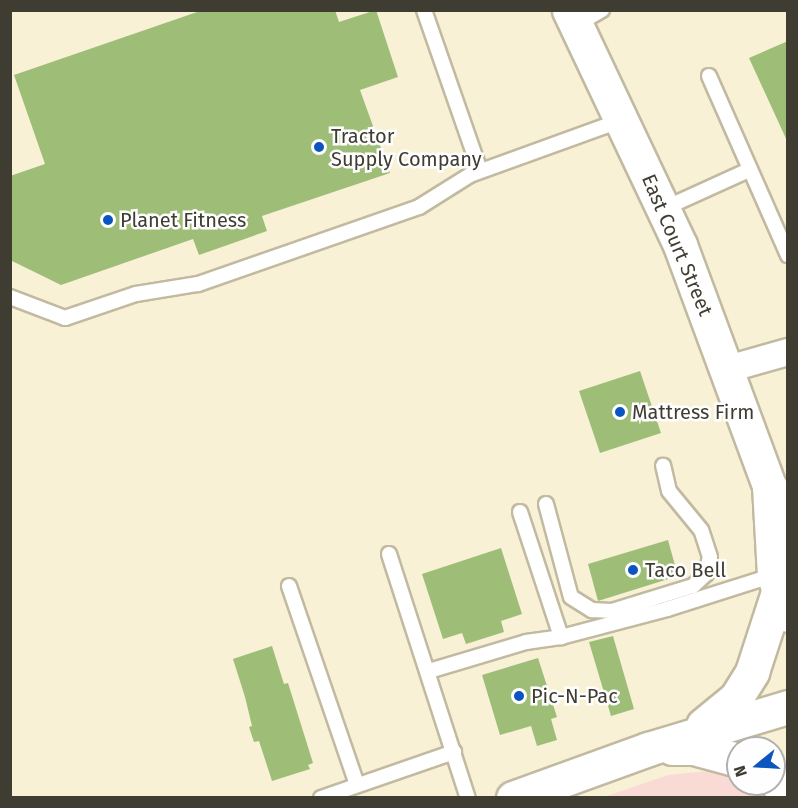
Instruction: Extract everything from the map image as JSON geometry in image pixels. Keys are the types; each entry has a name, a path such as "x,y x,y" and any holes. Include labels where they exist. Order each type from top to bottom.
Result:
{"main road":[{"name":"East Court Street","path":"582,15 622,120 663,209 778,498 780,596 766,636 736,698 714,719 662,744"},
{"path":"513,798 662,744 788,706"},
{"path":"662,744 694,748 726,757"}],"street":[{"path":"728,369 788,352"}],"lane":[{"path":"424,10 480,171"},
{"path":"709,76 788,255"},
{"path":"10,297 65,318 136,294 198,284 419,207 480,171 622,120"},
{"path":"663,209 749,170"},
{"path":"546,504 571,597 592,610 612,611 693,586 706,574 711,557 701,530 669,491 663,466"},
{"path":"520,512 561,637"},
{"path":"389,554 429,671 468,798"},
{"path":"289,586 357,785"},
{"path":"429,671 526,642 780,596"},
{"path":"321,798 454,752"}],"shaded area":[{"path":"719,770 726,773 726,796 768,797 601,798 668,775"}],"building":[{"path":"203,10 335,10 339,22 376,10 398,77 360,90 390,173 262,216 267,231 199,255 193,239 61,285 10,260 10,176 45,164 14,75"},
{"path":"788,41 788,143 749,58"},
{"name":"Mattress Firm","path":"640,371 661,433 600,453 579,391"},
{"name":"Taco Bell","path":"668,540 678,576 598,601 588,564"},
{"path":"501,548 522,614 501,621 504,632 466,644 462,633 443,639 422,574"},
{"name":"Pic-N-Pac","path":"613,636 634,709 611,716 589,642"},
{"path":"272,646 284,684 288,683 313,763 308,765 310,769 272,781 259,741 254,742 249,727 252,726 233,659"},
{"name":"Pic-N-Pac","path":"538,658 557,717 551,719 557,740 537,746 531,726 500,735 482,675"}],"place":[{"name":"Tractor Supply Company","path":"319,147"},
{"name":"Planet Fitness","path":"108,220"},
{"name":"Mattress Firm","path":"620,412"},
{"name":"Taco Bell","path":"633,570"},
{"name":"Pic-N-Pac","path":"519,696"}]}
